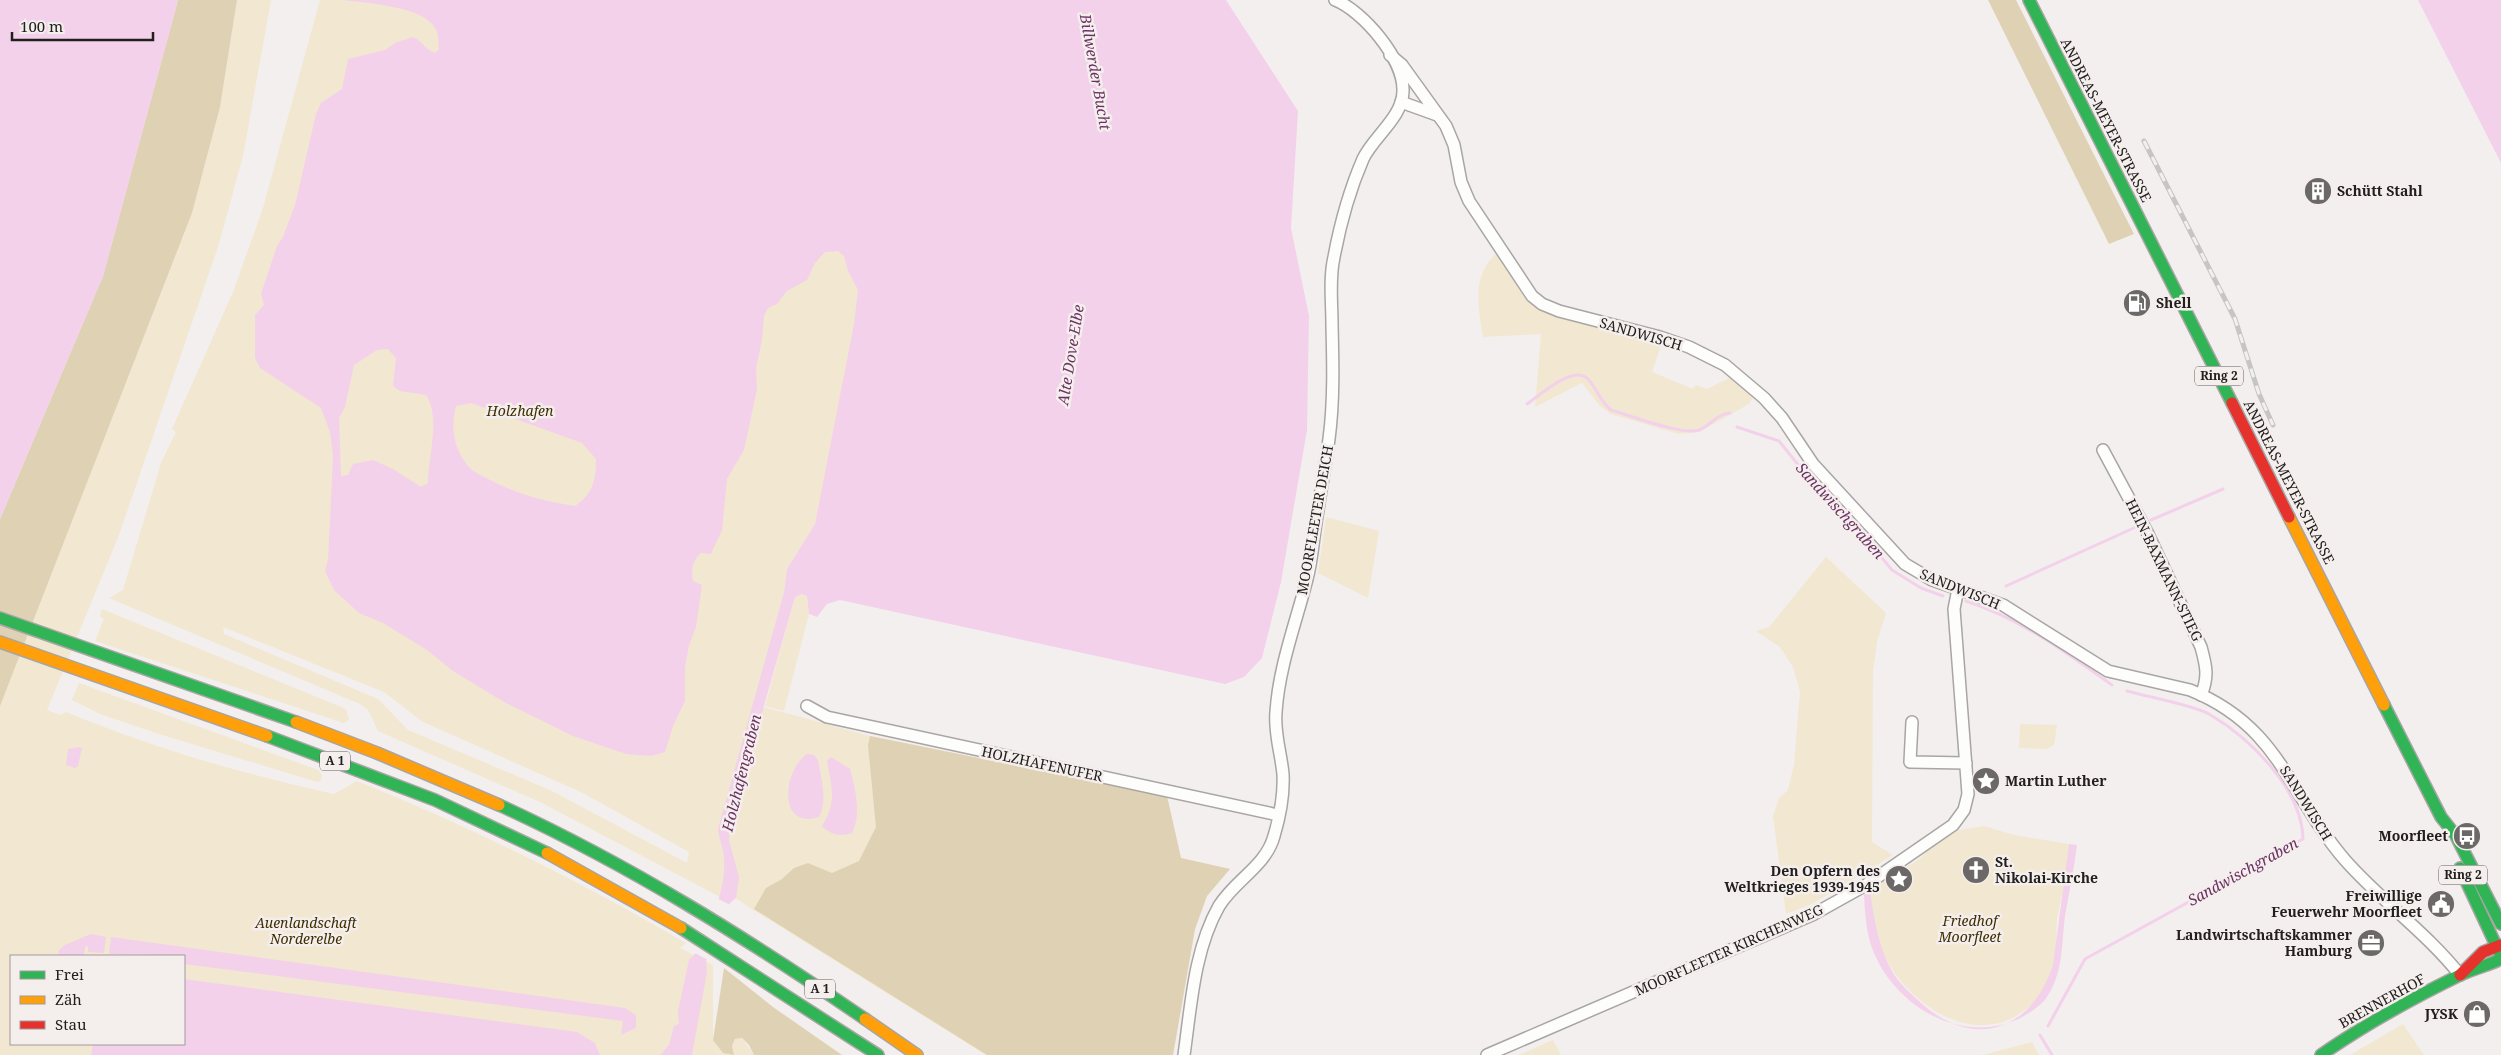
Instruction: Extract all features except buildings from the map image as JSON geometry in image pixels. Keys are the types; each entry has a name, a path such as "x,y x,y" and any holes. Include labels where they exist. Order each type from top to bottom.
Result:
{"main road":[{"name":"ANDREAS-MEYER-STRASSE","path":"2029,0 2441,816 2456,836 2501,924"},
{"name":"A 1","path":"0,618 281,717 440,780 594,852 723,925 917,1055"},
{"name":"A 1","path":"0,642 246,728 451,808 576,868 714,946 878,1055"},
{"name":"ANDREAS-MEYER-STRASSE","path":"2441,816 2447,839 2500,952"},
{"name":"BRENNERHOF","path":"2321,1055 2356,1031 2460,975 2475,959 2500,952"}],"street":[{"path":"1335,0 1344,3 1366,20 1390,54 1402,83 1404,93 1401,102 1439,116"},
{"name":"SANDWISCH","path":"1390,54 1402,65 1446,126 1454,145 1461,182 1468,200 1532,296 1542,304 1559,311 1660,337 1689,347 1725,365 1764,398 1782,418 1814,464 1897,557 1918,573 2003,605 2037,625 2092,663 2108,671 2173,686 2201,695 2246,723 2263,739 2292,780 2312,816 2346,862 2405,921 2444,955 2460,975"},
{"name":"MOORFLEETER DEICH","path":"1184,1055 1197,971 1211,923 1232,889 1264,858 1274,836 1282,795 1283,773 1276,730 1277,699 1280,680 1308,576 1329,437 1333,381 1333,260 1348,203 1364,158 1371,145 1394,116 1401,102"},
{"name":"HEIN-BAXMANN-STIEG","path":"2103,450 2147,532 2201,647 2206,664 2206,682 2201,695"},
{"name":"MOORFLEETER KIRCHENWEG","path":"1487,1055 1814,914 1866,885 1959,819 1967,802 1966,763 1954,609 1958,589"},
{"name":"HOLZHAFENUFER","path":"807,706 827,717 1278,815"},
{"path":"1912,722 1910,762 1966,763"}],"green space":[{"name":"Auenlandschaft Norderelbe","path":"237,0 271,0 243,156 218,247 119,535 47,710 60,715 66,712 132,737 232,769 334,794 357,781 442,817 524,856 606,898 686,943 680,948 713,965 713,1040 733,1055 0,1055 0,694 4,695 192,213 220,107"},
{"name":"Holzhafen","path":"320,0 1035,0 873,254 815,524 787,569 784,592 753,704 870,736 1167,796 1181,858 1230,869 1207,896 1195,929 1173,1055 986,1055 747,906 736,898 736,895 723,883 720,897 542,803 378,731 368,710 360,704 109,598 123,590 161,463 176,432 172,429 233,292 263,208","holes":["223,627 384,692 423,722 583,793 689,852 687,863 552,791 408,730 378,699 224,634"]},
{"path":"1497,253 1521,289 1539,309 1662,343 1652,372 1693,389 1696,385 1707,389 1733,376 1751,392 1753,398 1749,404 1699,432 1679,434 1611,414 1600,406 1582,383 1535,407 1541,334 1483,337 1478,292 1483,271"},
{"path":"1326,517 1379,531 1368,598 1318,573"},
{"path":"1826,557 1886,613 1877,642 1873,671 1872,842 1893,855 1812,904 1786,914 1773,816 1779,798 1788,790 1794,765 1800,692 1793,667 1780,647 1756,631 1769,627"},
{"path":"802,594 807,596 809,614 784,711 765,706 795,597"},
{"path":"102,609 346,709 349,720 344,723 95,641 104,619 100,616"},
{"path":"79,683 318,770 322,775 321,781 317,782 100,714 72,700"},
{"path":"2020,724 2057,725 2054,745 2047,749 2019,748"},
{"name":"Friedhof Moorfleet","path":"1984,826 2014,835 2069,844 2066,873 2057,919 2056,953 2046,985 2035,1001 2015,1017 1993,1024 1971,1024 1950,1018 1929,1007 1911,992 1895,973 1883,953 1878,938 1870,887 1917,861 1935,844 1959,830"},
{"path":"2403,1024 2424,1055 2350,1055"},
{"path":"742,1038 754,1055 733,1055 732,1046 735,1039"},
{"path":"1553,1040 1561,1055 1519,1055"},
{"path":"2032,1042 2039,1055 1982,1055 1987,1054"}],"shaded area":[{"path":"178,0 237,0 220,107 192,213 0,706 0,519 103,276"},
{"path":"1988,0 2016,0 2134,234 2109,244"},
{"path":"870,736 1167,796 1181,858 1230,869 1207,896 1195,929 1173,1055 987,1055 754,909 766,888 782,879 794,868 808,863 832,873 859,861 876,827 868,745"},
{"path":"724,968 773,1007 842,1055 754,1055 749,1045 742,1038 735,1039 732,1046 734,1055 723,1053 713,1040"}],"water":[{"path":"0,0 178,0 103,276 0,519"},
{"path":"342,0 1226,0 1298,111 1291,228 1309,316 1307,430 1281,582 1262,658 1244,677 1225,684 840,600 827,604 817,617 809,614 807,596 802,594 795,597 730,825 729,840 739,877 736,898 730,903 706,961 707,972 692,1055 660,1055 669,1045 674,1026 679,1024 678,1011 689,960 695,954 716,908 724,872 724,859 718,829 784,592 787,569 815,524 854,324 858,290 848,271 844,256 838,251 825,252 815,263 807,280 787,291 777,304 768,308 764,316 762,340 756,368 757,389 744,450 727,479 722,530 711,554 701,553 693,566 693,581 702,585 696,627 689,645 685,667 685,701 673,726 665,752 651,756 626,754 573,736 504,702 453,671 427,650 383,623 359,613 334,590 325,571 328,560 333,457 330,432 321,408 260,368 255,358 255,315 264,305 261,294 277,246 283,237 295,205 316,114 321,103 342,89 348,59 385,50 395,43 413,37 432,52 435,53 439,49 436,30 430,22 420,16 380,4","holes":["388,349 396,358 393,386 400,391 426,395 433,414 433,438 428,483 421,487 393,469 373,460 353,464 348,475 341,476 339,418 345,407 354,365 377,350","471,403 582,443 596,459 594,480 586,497 575,506 552,502 509,489 473,470 465,462 457,447 453,423 456,406"]},
{"path":"2418,0 2501,0 2501,163"},
{"path":"82,748 78,766 75,768 66,765 68,749"},
{"path":"807,754 814,755 818,760 822,781 823,803 819,817 805,819 796,815 790,807 788,796 793,772"},
{"path":"831,757 850,769 854,785 857,817 852,833 848,834 840,835 833,833 822,826 830,809 832,795 827,761"},
{"path":"2069,844 2077,845 2065,916 2061,960 2056,980 2045,1000 2023,1017 2008,1022 2015,1019 2031,1006 2043,988 2053,965"},
{"path":"1870,890 1880,942 1892,971 1901,984 1920,1002 1940,1017 1955,1024 1926,1012 1905,997 1887,977 1871,946 1865,916 1864,894"},
{"path":"91,934 106,937 104,953 88,952 88,946 85,947 84,955 58,955 59,950 65,945"},
{"path":"111,937 625,1008 636,1015 636,1028 621,1035 623,1021 185,964 185,955 109,954"},
{"path":"185,979 577,1032 595,1043 600,1055 91,1055 93,1045 185,1045"},
{"path":"2008,1022 1998,1027 1980,1029 1955,1024 1974,1027 1999,1025"}],"pier":[{"path":"717,898 730,905 708,960 693,952"}],"waterway":[{"name":"Sandwischgraben","path":"1527,404 1557,382 1574,375 1582,375 1588,379 1611,410 1669,428 1699,430 1718,417 1730,413"},
{"name":"Sandwischgraben","path":"1737,427 1779,441 1808,477 1846,514 1892,570 1921,588 1943,596"},
{"path":"2151,520 2223,489"},
{"path":"2006,586 2136,527"},
{"name":"Sandwischgraben","path":"1966,601 1986,608 2023,626 2060,648 2112,685"},
{"name":"Sandwischgraben","path":"2048,1026 2085,959 2303,839 2300,820 2294,802 2284,784 2271,767 2241,737 2225,724 2202,711 2182,704 2127,691"},
{"path":"2040,1035 2052,1055"}],"railway":[{"path":"2144,141 2235,319 2259,394 2273,425"}],"traffic: fast":[{"path":"2029,0 2232,403"},
{"path":"0,618 296,722"},
{"path":"2384,705 2441,817 2456,836 2501,924"},
{"path":"267,736 435,800 547,853"},
{"path":"499,805 594,852 686,904 777,960 865,1019"},
{"path":"2460,868 2501,956"},
{"path":"681,928 878,1055"},
{"path":"2321,1055 2371,1023 2423,994 2463,974 2501,959"}],"traffic: slow":[{"path":"2289,517 2384,705"},
{"path":"0,642 267,736"},
{"path":"296,722 377,753 499,805"},
{"path":"547,853 681,928"},
{"path":"865,1019 917,1055"}],"traffic: jam":[{"path":"2232,403 2289,517"},
{"path":"2460,975 2483,952 2501,945"}],"place":[{"name":"Schütt Stahl","path":"2318,191"},
{"name":"Shell","path":"2137,303"},
{"name":"Martin Luther","path":"1986,781"},
{"name":"Moorfleet","path":"2467,836"},
{"name":"St. Nikolai-Kirche","path":"1976,870"},
{"name":"Den Opfern des Weltkrieges 1939-1945","path":"1899,879"},
{"name":"Freiwillige Feuerwehr Moorfleet","path":"2441,904"},
{"name":"Landwirtschaftskammer Hamburg","path":"2371,943"},
{"name":"JYSK","path":"2477,1014"}],"water label":[{"name":"Billwerder Bucht","path":"1095,72"},
{"name":"Alte Dove-Elbe","path":"1071,355"},
{"name":"Holzhafengraben","path":"742,773"}]}
